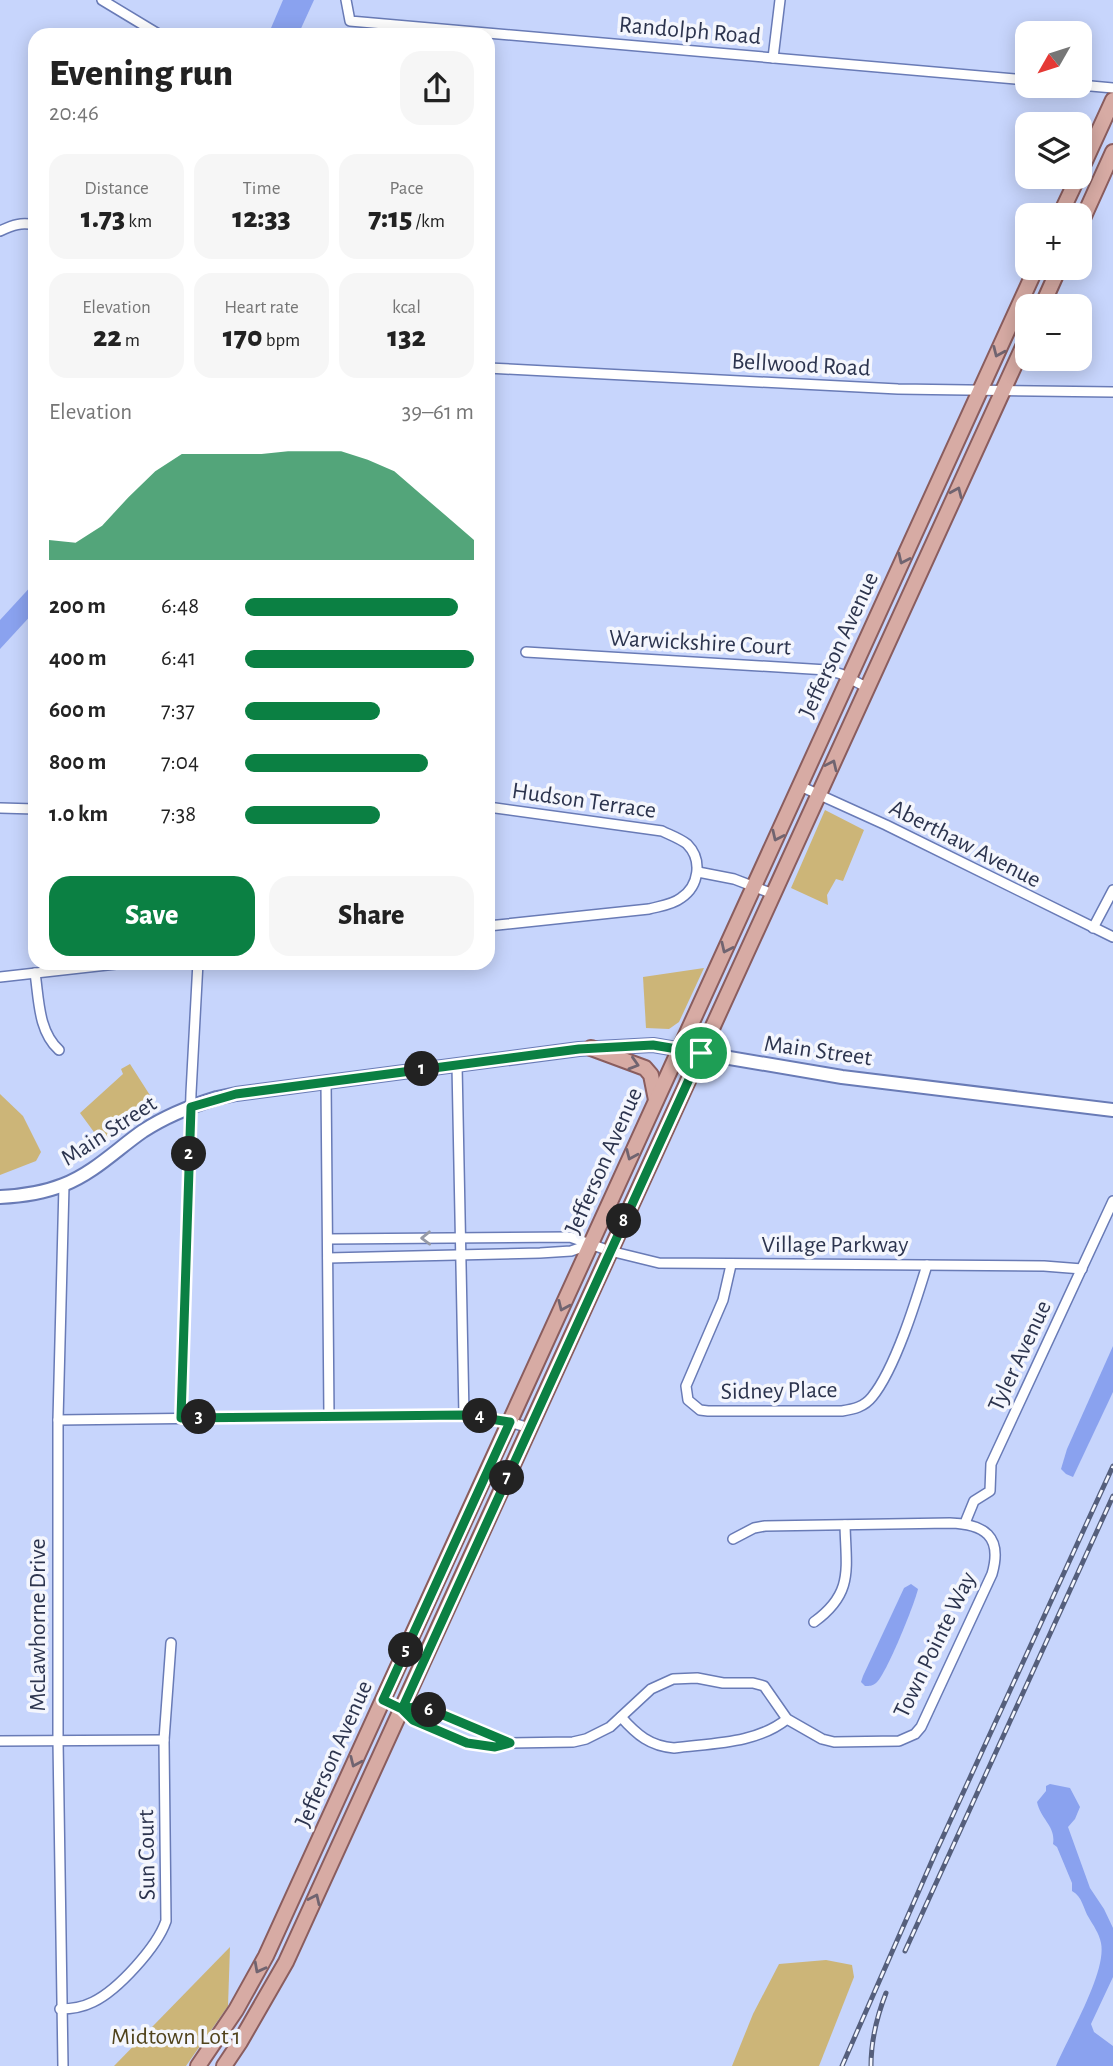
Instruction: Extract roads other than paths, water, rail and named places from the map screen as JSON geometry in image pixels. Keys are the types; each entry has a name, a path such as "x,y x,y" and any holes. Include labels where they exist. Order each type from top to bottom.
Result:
{"main road":[{"path":"1092,146 1113,100"},
{"path":"1090,203 1113,152"},
{"name":"Jefferson Avenue","path":"198,2066 236,2010 266,1956 1031,280"},
{"name":"Jefferson Avenue","path":"224,2066 247,2032 286,1962 1015,364"},
{"name":"Main Street","path":"0,1197 44,1191 64,1185 93,1169 150,1127 191,1107 236,1094 591,1048 653,1045 680,1048 842,1077 1113,1110"},
{"path":"591,1048 645,1068 651,1075 656,1100"}],"street":[{"path":"102,0 148,28"},
{"name":"Randolph Road","path":"346,0 350,21 430,28"},
{"path":"773,58 780,0"},
{"name":"Randolph Road","path":"495,34 1015,79"},
{"path":"1092,86 1113,88"},
{"path":"0,231 13,224 28,223"},
{"name":"Bellwood Road","path":"495,368 898,389 1113,392"},
{"name":"Warwickshire Court","path":"526,652 817,669 834,671 868,688"},
{"name":"Aberthaw Avenue","path":"800,786 886,825 1113,937"},
{"path":"0,808 28,809"},
{"name":"Hudson Terrace","path":"495,808 662,831 675,836 691,849 698,872"},
{"path":"495,925 649,909 671,904 687,894 698,872 734,879 774,894"},
{"path":"1093,928 1113,890"},
{"path":"0,976 52,970"},
{"path":"181,1418 198,970"},
{"path":"35,973 44,1028 47,1037 59,1050"},
{"path":"457,1065 464,1415"},
{"path":"326,1082 329,1416"},
{"name":"McLawhorne Drive","path":"63,2066 60,2009 58,1420 64,1185"},
{"name":"Tyler Avenue","path":"965,1523 974,1501 990,1491 991,1464 1113,1201"},
{"name":"Village Parkway","path":"328,1239 570,1237 610,1251 659,1263 1044,1266 1082,1269"},
{"path":"507,1254 508,1238"},
{"path":"328,1258 571,1251 591,1244"},
{"name":"Sidney Place","path":"731,1265 719,1312 686,1386 688,1400 700,1410 842,1411 863,1405 872,1398 885,1374 908,1323 927,1265"},
{"path":"58,1420 464,1415 530,1428"},
{"path":"733,1539 744,1532 765,1526 965,1523"},
{"name":"Town Pointe Way","path":"787,1719 822,1739 834,1742 894,1742 908,1739 915,1734 921,1727 995,1564 994,1546 989,1535 978,1526 965,1523"},
{"path":"814,1622 829,1611 844,1588 845,1525"},
{"name":"Sun Court","path":"60,2009 78,2007 102,1998 153,1947 162,1932 168,1911 164,1740 171,1643"},
{"path":"383,1700 402,1709 413,1720 467,1743 495,1747 510,1743 573,1742 586,1739 610,1727 651,1689 673,1679 685,1677 723,1684 760,1684 769,1690 787,1719 757,1735 674,1748 661,1747 642,1738 621,1717"},
{"path":"402,1709 422,1706 510,1743"},
{"path":"0,1741 164,1740"}],"water":[{"path":"283,0 314,0 301,28 271,28"},
{"path":"28,590 28,619 0,649 0,620"},
{"path":"1113,1346 1113,1392 1073,1477 1061,1469 1067,1449"},
{"path":"911,1584 918,1589 893,1653 876,1683 865,1686 861,1682 863,1676 904,1588"},
{"path":"1050,1784 1070,1788 1080,1807 1068,1827 1090,1888 1113,1928 1113,1977 1091,2024 1094,2032 1113,2046 1113,2066 1056,2066 1093,1987 1101,1955 1101,1943 1081,1900 1072,1891 1072,1883 1057,1847 1053,1844 1052,1832 1037,1802"}],"railway":[{"path":"842,2066 935,1854 1113,1466"},
{"path":"905,1951 1113,1496"},
{"path":"871,2066 875,2028 886,1993"}],"park label":[{"name":"Midtown Lot 1","path":"176,2037"}]}
